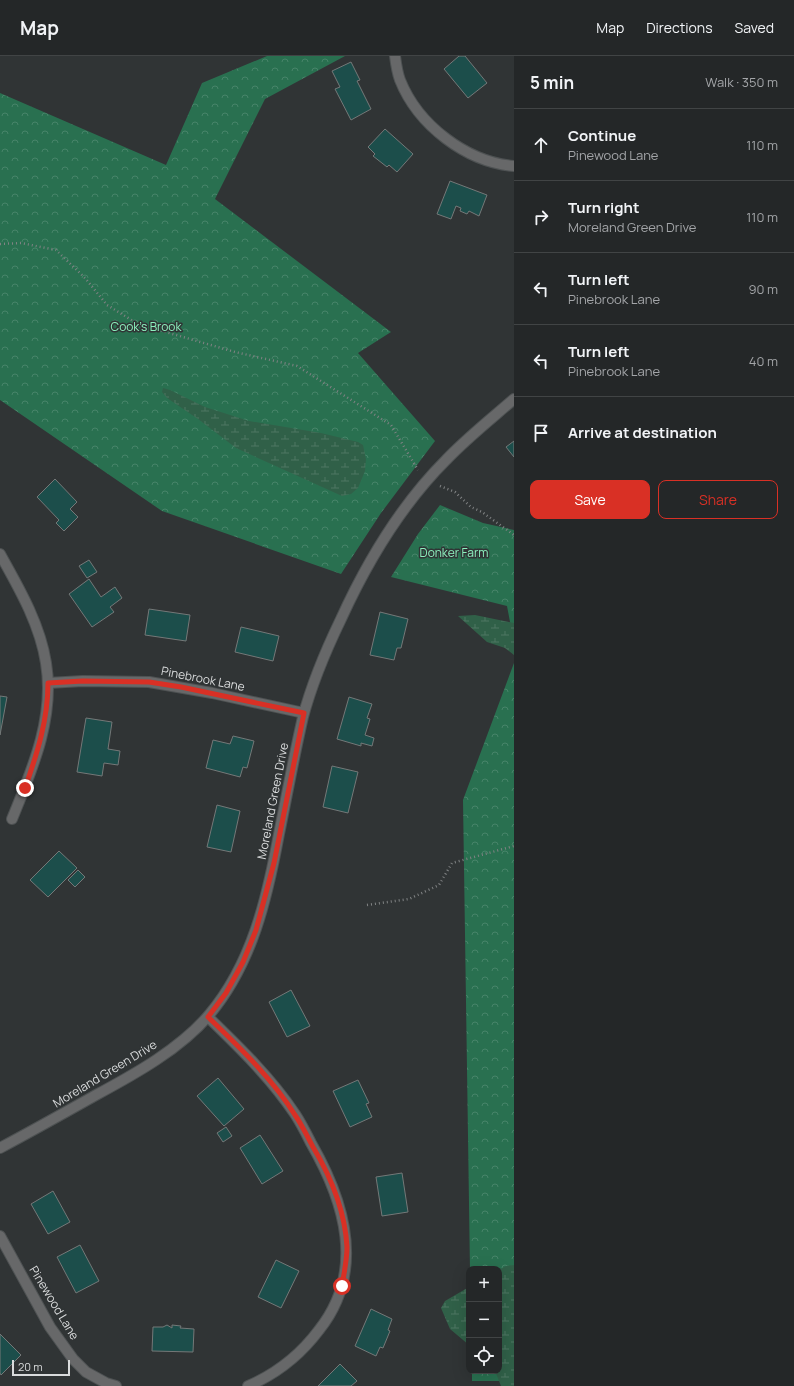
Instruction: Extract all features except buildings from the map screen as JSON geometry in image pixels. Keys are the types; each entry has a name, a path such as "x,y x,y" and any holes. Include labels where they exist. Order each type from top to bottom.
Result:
{"street":[{"path":"395,56 400,79 406,93 435,129 459,147 475,156 514,166"},
{"name":"Moreland Green Drive","path":"0,1148 159,1059 208,1017 230,987 243,962 256,930 274,863 304,713 324,653 352,595 384,540 426,482 444,461 468,438 514,399"},
{"path":"0,554 32,615 41,640 46,662 48,683 46,716 40,740 32,770 12,819"},
{"name":"Pinebrook Lane","path":"48,683 83,681 149,682 181,687 304,713"},
{"path":"208,1017 250,1058 295,1114 325,1167 336,1194 345,1230 347,1255 342,1286 335,1304 324,1324 311,1341 295,1357 276,1371 248,1386"},
{"name":"Pinewood Lane","path":"0,1236 50,1327 73,1359 86,1372 106,1383 116,1386"}],"path":[{"path":"0,244 21,243 56,250 85,278 107,305 138,324 235,352 297,366 391,425 426,482 455,492 471,507 482,512 514,535"},
{"path":"367,905 409,899 439,885 452,863 514,846"}],"green space":[{"name":"Cook's Brook","path":"267,56 345,56 265,99 215,199 391,332 358,353 435,441 381,513 341,574 162,511 0,400 0,93 166,165 202,83"},
{"path":"163,388 205,407 249,421 321,433 358,442 363,445 366,459 365,471 358,488 351,494 342,496 236,448 167,398 162,392"},
{"name":"Donker Farm","path":"440,505 483,523 514,530 514,643 507,606 391,577 418,534"},
{"path":"475,615 514,623 514,655 505,648 487,642 458,616"},
{"path":"514,663 514,1381 472,1381 472,1374 502,1374 502,1266 470,1266 463,800"},
{"path":"514,1265 514,1386 501,1386 496,1374 502,1374 502,1268"},
{"path":"466,1289 466,1342 450,1329 441,1308 445,1301"}],"route":[{"path":"25,788 34,764 46,716 48,683 83,681 149,682 212,693 304,713 274,863 256,930 243,962 226,993 208,1017 250,1058 266,1076 295,1114 325,1167 336,1194 345,1230 347,1248 346,1267 342,1286"}]}
